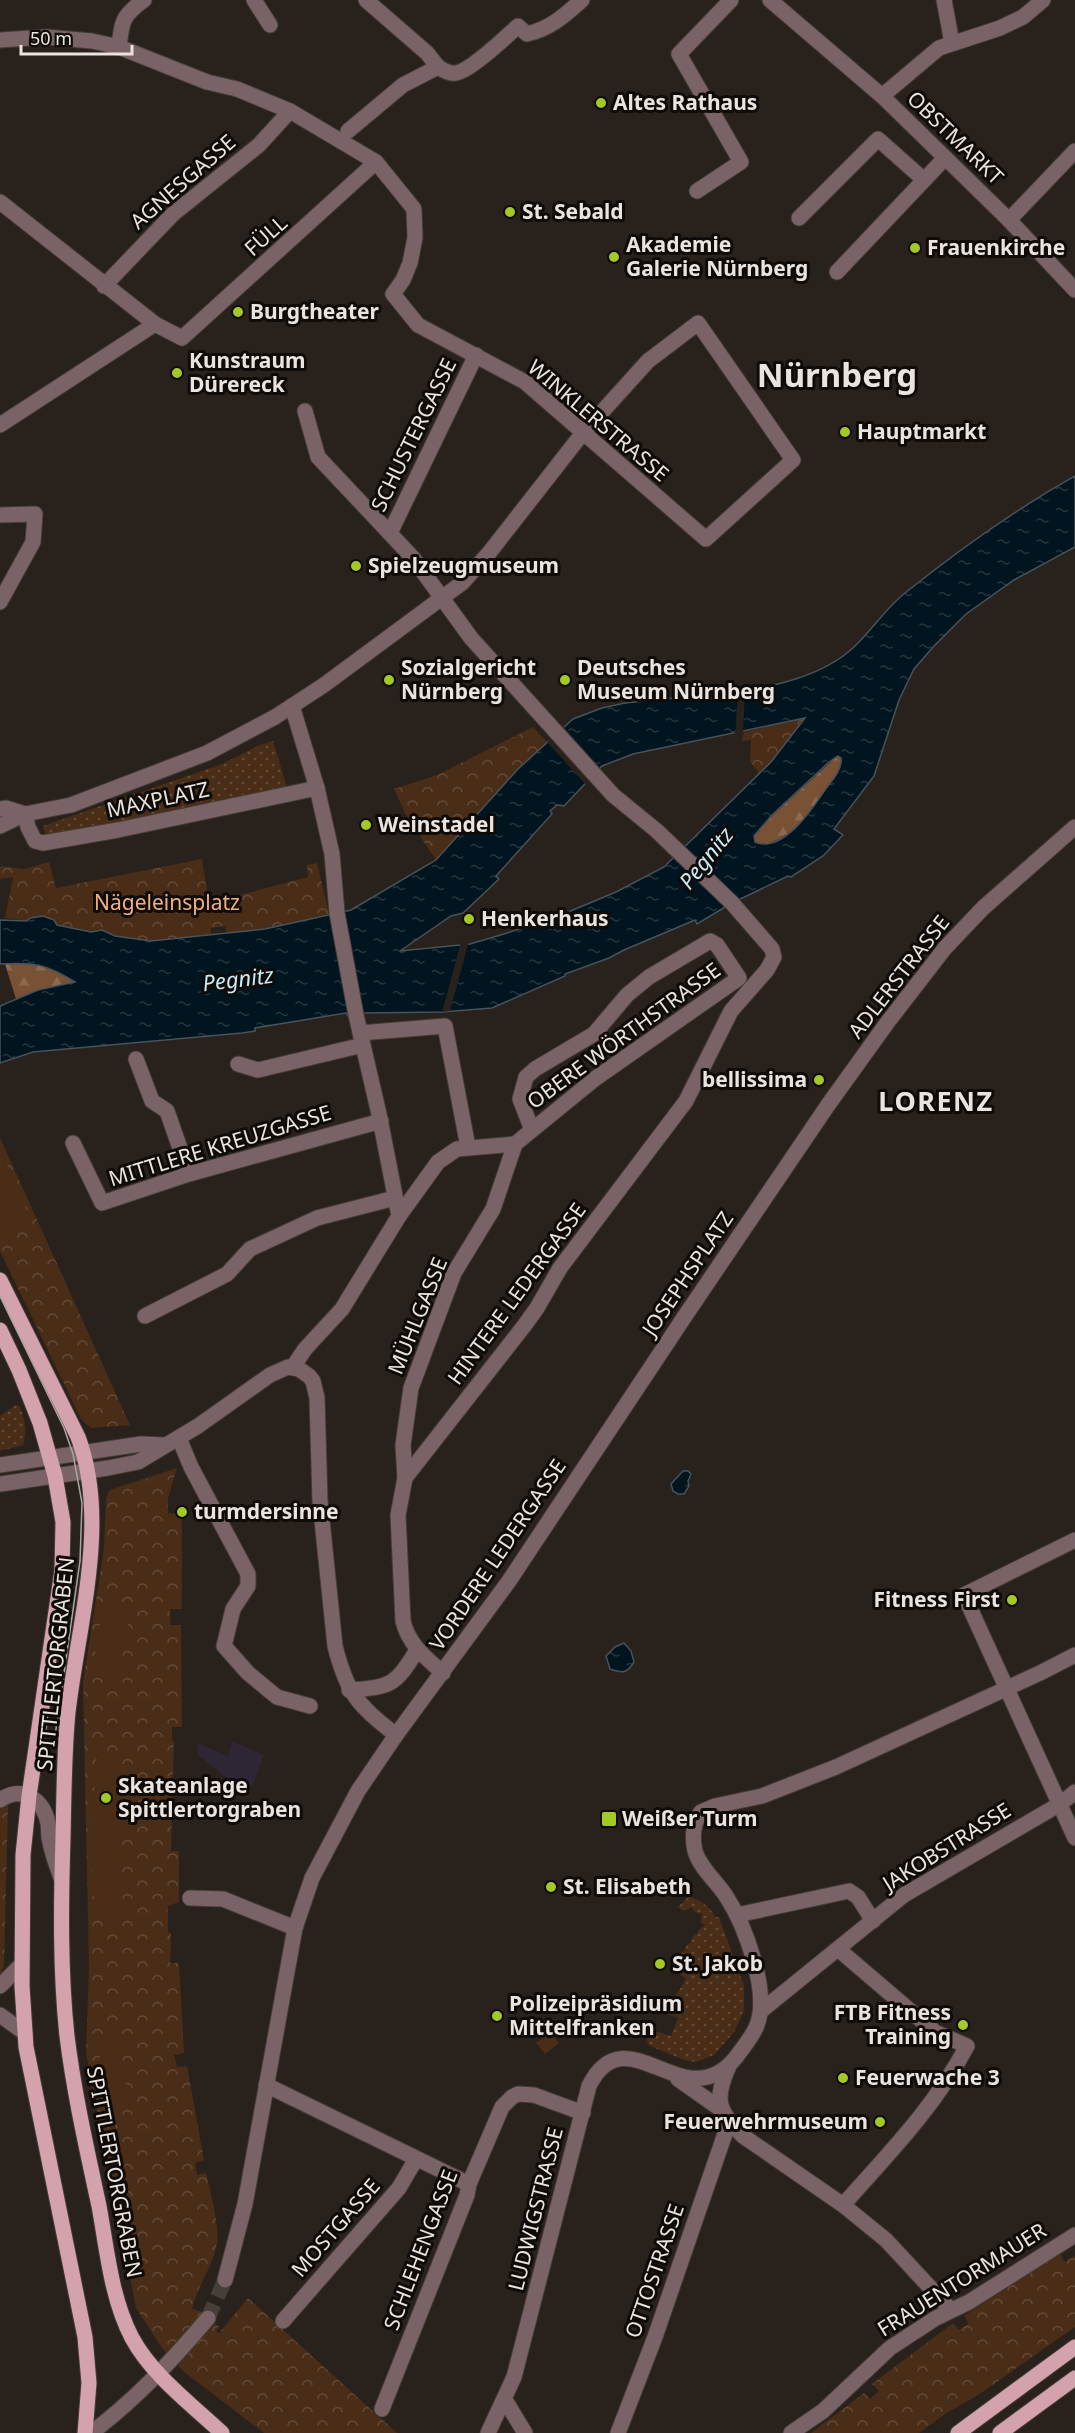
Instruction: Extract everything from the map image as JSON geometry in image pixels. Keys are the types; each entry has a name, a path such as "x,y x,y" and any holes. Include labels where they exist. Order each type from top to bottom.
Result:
{"main road":[{"name":"SPITTLERTORGRABEN","path":"0,1280 53,1384 83,1453 87,1471 91,1516 90,1546 67,1728 62,1881 66,2021 77,2101 120,2308 134,2341 159,2373 222,2433"},
{"name":"SPITTLERTORGRABEN","path":"0,1330 26,1387 50,1456 62,1515 64,1555 29,1796 22,1872 21,1965 25,2033 85,2337 89,2384 85,2433"},
{"path":"958,2433 1075,2347"},
{"path":"1000,2433 1075,2378"}],"street":[{"path":"119,47 122,20 144,0"},
{"path":"254,0 270,25"},
{"path":"366,0 390,23 404,31 438,67 447,72 456,73 468,68 522,30 541,31 582,0"},
{"path":"697,191 741,162 679,54 731,0"},
{"name":"OBSTMARKT","path":"770,0 882,96 1004,215 1075,290"},
{"path":"944,0 952,43"},
{"name":"OBSTMARKT","path":"882,96 939,48 1000,28 1023,17 1043,0"},
{"path":"0,40 46,37 92,40 119,47 207,82 231,87 290,111 376,162"},
{"path":"348,131 403,85 438,67"},
{"name":"AGNESGASSE","path":"104,286 173,214 259,145 290,111"},
{"path":"800,218 878,139 923,179"},
{"path":"1004,215 1075,151"},
{"path":"837,272 945,158"},
{"name":"WINKLERSTRASSE","path":"376,162 414,209 415,238 410,263 403,280 393,294 418,325 525,382 582,434 706,539"},
{"name":"FÜLL","path":"154,324 182,338 376,162"},
{"path":"0,202 154,324 0,426"},
{"name":"MAXPLATZ","path":"0,826 25,814 72,805 207,753 292,706 324,685 462,583 489,553 582,434 648,361 698,323 793,460 706,539"},
{"name":"SCHUSTERGASSE","path":"390,533 476,355"},
{"path":"305,411 318,458 390,533 444,598"},
{"path":"0,515 35,514 33,542 0,602"},
{"name":"HINTERE LEDERGASSE","path":"443,1673 417,1650 407,1637 403,1621 398,1515 405,1478 524,1326 560,1268 686,1101 731,1011 767,970 774,957 772,949 732,903 593,774 555,734 471,638 444,598"},
{"path":"292,706 332,854 337,913 356,1015 381,1121 399,1216"},
{"name":"MAXPLATZ","path":"25,814 35,841 43,843 118,830 316,788"},
{"name":"MAXPLATZ","path":"0,809 6,808 25,814"},
{"name":"ADLERSTRASSE","path":"780,1176 861,1060 945,948 983,909 1075,827"},
{"name":"OBERE WÖRTHSTRASSE","path":"515,1144 612,1066 739,978 717,945 710,941 649,977 627,995 594,1034 535,1069 526,1077 519,1099 532,1130"},
{"path":"238,1064 258,1070 362,1039 445,1026 468,1147"},
{"path":"136,1059 152,1101 167,1111 189,1174"},
{"name":"MITTLERE KREUZGASSE","path":"73,1143 102,1203 189,1174 381,1121"},
{"path":"293,1367 305,1349 342,1309 399,1216 438,1162 457,1149 515,1144"},
{"name":"MÜHLGASSE","path":"405,1478 403,1445 411,1388 454,1273 493,1209 515,1144"},
{"name":"JOSEPHSPLATZ","path":"630,1397 780,1176"},
{"path":"145,1316 227,1274 250,1249 288,1231 317,1218 395,1198"},
{"path":"0,1484 138,1462 179,1438 270,1375 288,1367 299,1369 313,1381 317,1398 320,1501 335,1646 340,1668 349,1690 367,1712 396,1735"},
{"name":"VORDERE LEDERGASSE","path":"226,2275 245,2204 295,1928 312,1878 358,1791 396,1735 509,1581 630,1397"},
{"path":"179,1438 191,1467 248,1574 248,1586 232,1609 224,1646 248,1673 278,1697 310,1706"},
{"path":"0,1466 50,1456 141,1444 164,1445"},
{"path":"1075,1540 964,1594 1075,1838"},
{"path":"349,1690 382,1687 391,1683 401,1675 417,1650"},
{"path":"761,2011 758,1977 737,1915 699,1860 694,1846 694,1832 698,1817 705,1809 762,1796 836,1767 1007,1689 1075,1655"},
{"name":"SPITTLERTORGRABEN","path":"0,1800 10,1794 21,1792 29,1796 46,1818 49,1841 62,1881"},
{"name":"JAKOBSTRASSE","path":"761,2011 904,1895 1060,1804 1075,1792"},
{"path":"737,1915 849,1892 858,1897 873,1921"},
{"path":"190,1898 223,1899 295,1928"},
{"path":"838,1949 935,2032 967,2046 932,2105 843,2205"},
{"path":"0,1986 21,1965"},
{"name":"OTTOSTRASSE","path":"618,2433 661,2320 725,2116 718,2096 720,2088 729,2066 756,2027 761,2011"},
{"path":"0,2014 25,2033"},
{"name":"LUDWIGSTRASSE","path":"488,2433 514,2377 589,2086 601,2068 615,2059 637,2059 672,2074"},
{"path":"672,2074 688,2078 705,2078 729,2066"},
{"path":"672,2074 725,2116 743,2136 843,2205 898,2251 951,2310"},
{"path":"266,2085 469,2184"},
{"name":"SCHLEHENGASSE","path":"382,2409 467,2195 469,2184 502,2107 512,2097 526,2094 583,2113"},
{"name":"MOSTGASSE","path":"283,2321 399,2188 416,2159"},
{"name":"FRAUENTORMAUER","path":"791,2433 823,2411 890,2348 951,2310 969,2302 1075,2235"},
{"path":"91,2433 123,2408 159,2373 208,2318"},
{"path":"505,2400 525,2433"}],"shaded area":[{"path":"232,1741 264,1755 252,1787 227,1778 197,1754 198,1743 228,1756"}],"green space":[{"path":"805,718 790,740 760,774 750,762 751,740 742,741 744,732"},
{"path":"533,727 547,742 518,769 436,860 406,815 394,789 437,775"},
{"path":"273,741 287,788 116,826 45,834 43,826 222,764"},
{"path":"836,757 842,760 838,771 808,815 780,838 767,843 755,842 754,836 772,816"},
{"name":"Nägeleinsplatz","path":"202,859 209,903 308,877 307,865 317,863 329,914 265,929 227,934 225,926 211,928 211,936 151,941 115,936 103,930 91,932 57,924 5,918 13,877 0,879 0,867 2,866 24,869 49,862 56,888"},
{"path":"27,963 52,968 76,983 58,985 16,999 5,964"},
{"path":"0,1138 130,1425 91,1428 81,1419 0,1251"},
{"path":"0,1148 31,1220 2,1234 0,1228"},
{"path":"16,1405 20,1407 24,1421 23,1445 0,1451 0,1416"},
{"path":"177,1468 168,1498 168,1513 182,1514 182,1609 170,1609 170,1625 181,1625 182,1727 172,1727 172,1741 174,1741 171,1851 179,1851 179,1902 168,1906 168,1932 171,1933 170,1963 179,1963 184,2053 174,2055 177,2067 187,2066 204,2160 195,2163 197,2175 206,2173 218,2236 215,2252 192,2309 200,2311 219,2327 216,2331 219,2333 248,2298 397,2433 264,2433 183,2371 162,2348 136,2308 86,2053 89,1967 83,1682 104,1549 106,1498 110,1490"},
{"path":"103,1607 130,1612 120,1671 93,1667"},
{"name":"Skateanlage Spittlertorgraben","path":"97,1754 119,1756 120,1913 95,1914 91,1839"},
{"path":"8,1805 4,1966 0,1976 0,1809"},
{"path":"689,1896 705,1904 715,1917 719,1917 744,1986 744,2011 734,2032 714,2055 696,2062 684,2060 648,2045 647,2039 650,2033 655,2031 671,2036 678,2018 665,2013 686,1979 679,1973 684,1966 689,1965 686,1963 689,1959 681,1954 684,1950 687,1952 685,1948 690,1942 693,1943 691,1940 695,1934 698,1935 697,1932 705,1925 701,1923 702,1913 698,1914 693,1907 683,1911 678,1907"},
{"path":"550,2032 559,2043 545,2054 536,2043"},
{"path":"119,2033 128,2100 106,2103 97,2036"},
{"path":"1060,2253 1064,2262 1075,2256 1075,2327 919,2433 811,2433 864,2393 870,2399 879,2391 872,2384 953,2323 959,2330 969,2323 964,2316"}],"water":[{"name":"Pegnitz","path":"1075,476 1075,547 1014,580 966,614 914,669 899,700 874,776 834,829 843,835 823,856 791,877 788,876 732,903 697,924 695,920 609,958 565,974 565,976 492,1008 442,1012 364,1013 348,1016 346,1013 255,1028 255,1031 242,1033 33,1052 0,1063 0,1006 38,990 75,982 56,971 39,966 22,963 0,964 0,920 27,921 30,918 43,916 54,920 57,925 91,932 102,930 115,936 151,941 265,929 351,910 436,860 518,769 573,719 602,708 625,703 683,697 687,700 731,696 796,679 827,666 854,647 898,599 966,546","holes":["805,718 771,762 664,867 616,892 561,915 504,934 470,944 400,951 451,916 463,913 499,879 496,876 552,814 550,811 557,805 564,806 602,766 633,754","838,756 841,762 836,775 796,828 776,842 766,844 755,842 754,836 771,816"]},
{"path":"683,1471 691,1474 688,1481 689,1486 684,1494 678,1494 673,1491 671,1484"},
{"path":"624,1643 631,1651 634,1662 624,1672 610,1669 606,1656 615,1647"}],"pier":[{"path":"745,691 743,735 735,735 738,692"},
{"path":"563,726 600,768 586,785 547,742"},
{"path":"469,941 450,1011 442,1012 461,942"}],"tunnel":[{"path":"208,2318 225,2280"}],"tram line":[{"path":"0,1296 64,1428 73,1454 82,1503 80,1561 54,1743"}],"place":[{"name":"Altes Rathaus","path":"601,103"},
{"name":"St. Sebald","path":"510,212"},
{"name":"Frauenkirche","path":"915,248"},
{"name":"Akademie Galerie Nürnberg","path":"614,257"},
{"name":"Burgtheater","path":"238,312"},
{"name":"Kunstraum Dürereck","path":"177,373"},
{"name":"Hauptmarkt","path":"845,432"},
{"name":"Spielzeugmuseum","path":"356,566"},
{"name":"Sozialgericht Nürnberg","path":"389,680"},
{"name":"Deutsches Museum Nürnberg","path":"565,680"},
{"name":"Weinstadel","path":"366,825"},
{"name":"Henkerhaus","path":"469,919"},
{"name":"bellissima","path":"819,1080"},
{"name":"turmdersinne","path":"182,1512"},
{"name":"Fitness First","path":"1012,1600"},
{"name":"Skateanlage Spittlertorgraben","path":"106,1798"},
{"name":"Weißer Turm","path":"609,1819"},
{"name":"St. Elisabeth","path":"551,1887"},
{"name":"St. Jakob","path":"660,1964"},
{"name":"Polizeipräsidium Mittelfranken","path":"497,2016"},
{"name":"FTB Fitness Training","path":"963,2025"},
{"name":"Feuerwache 3","path":"843,2078"},
{"name":"Feuerwehrmuseum","path":"880,2122"}],"district":[{"name":"Nürnberg","path":"837,375"},
{"name":"LORENZ","path":"936,1102"}]}
